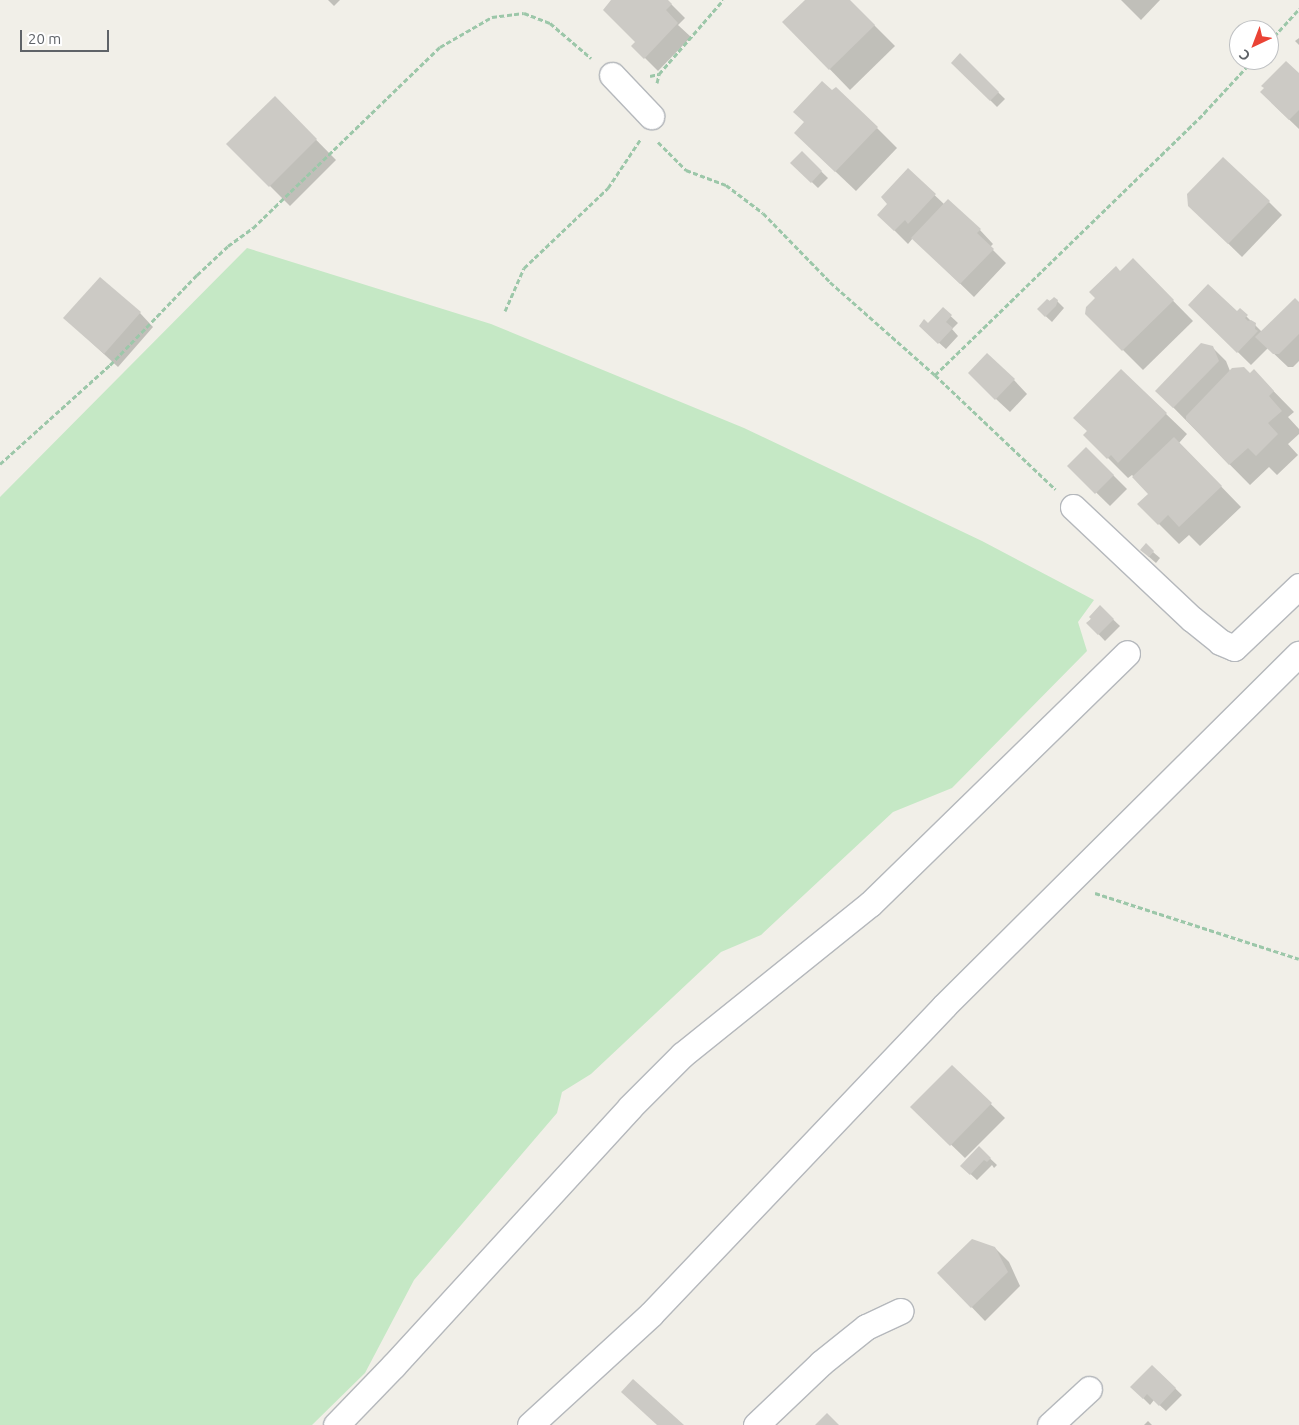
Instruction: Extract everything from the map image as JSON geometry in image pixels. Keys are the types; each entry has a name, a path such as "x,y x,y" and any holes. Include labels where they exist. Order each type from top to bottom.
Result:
{"street":[{"path":"612,75 651,120"},
{"path":"1073,507 1192,619 1220,642 1234,648 1299,586"},
{"path":"336,1425 393,1366 630,1107 682,1055 870,904 1127,653"},
{"path":"530,1425 651,1314 944,1006 1299,654"},
{"path":"756,1425 821,1363 866,1327 900,1311"},
{"path":"1050,1425 1089,1389"}],"path":[{"path":"505,311 524,268 608,188 651,120 659,74 723,0"},
{"path":"1279,31 1299,9"},
{"path":"0,464 110,365 197,275 228,246 253,228 440,47 492,17 524,13 550,23 612,75 630,81 659,74"},
{"path":"935,375 1204,113 1244,70"},
{"path":"651,120 658,143 674,160 686,170 726,186 763,213 830,282 935,375 1073,507"},
{"path":"1072,881 1103,897 1299,960"}],"green space":[{"path":"247,248 491,324 744,428 982,541 1094,600 1078,622 1087,651 952,788 893,812 761,935 721,952 591,1074 562,1092 557,1113 414,1280 365,1373 312,1425 0,1425 0,497"}],"building":[{"path":"611,0 668,0 672,4 666,10 678,23 644,59 631,46 635,42 603,10"},
{"path":"805,0 850,0 875,25 829,70 782,22"},
{"path":"960,53 999,92 990,101 951,63"},
{"path":"1286,61 1299,73 1299,110 1289,120 1260,92 1264,88 1261,86"},
{"path":"822,81 832,90 836,87 878,127 835,172 794,133 804,122 793,112"},
{"path":"275,96 317,139 269,187 226,144"},
{"path":"802,151 822,171 811,183 790,163"},
{"path":"1223,157 1270,201 1228,244 1188,206 1187,194"},
{"path":"908,168 936,194 908,224 905,220 894,231 877,215 887,204 881,197"},
{"path":"948,199 981,229 977,233 994,249 960,284 911,238"},
{"path":"1133,258 1174,300 1122,351 1085,314 1086,307 1095,298 1089,292 1116,266 1120,271"},
{"path":"100,277 141,312 104,354 63,318"},
{"path":"1208,284 1237,311 1240,308 1248,315 1245,318 1248,321 1251,320 1256,323 1255,329 1258,331 1237,353 1188,305"},
{"path":"1054,297 1058,300 1056,306 1045,317 1037,309 1047,299 1050,301"},
{"path":"1295,298 1299,302 1299,334 1279,354 1273,354 1255,337"},
{"path":"943,307 952,315 946,322 953,328 938,344 919,326 924,319 928,323"},
{"path":"1201,343 1213,346 1219,361 1173,408 1155,391"},
{"path":"987,353 1015,379 995,400 968,373"},
{"path":"1244,367 1250,373 1254,369 1274,391 1269,396 1282,411 1268,423 1278,434 1256,456 1248,448 1229,465 1186,420 1186,416 1232,368"},
{"path":"1121,369 1167,413 1118,463 1111,455 1107,459 1083,435 1087,431 1073,418"},
{"path":"1174,437 1222,486 1179,527 1168,515 1158,525 1137,504 1148,494 1132,477"},
{"path":"1086,447 1114,475 1095,494 1067,466"},
{"path":"1146,543 1154,551 1149,557 1140,550"},
{"path":"1100,605 1114,619 1098,635 1086,623"},
{"path":"952,1065 992,1103 950,1146 910,1107"},
{"path":"979,1146 991,1158 987,1162 984,1160 970,1175 960,1166"},
{"path":"972,1239 995,1247 1008,1272 971,1308 937,1273"},
{"path":"1152,1365 1176,1388 1159,1406 1147,1394 1143,1399 1130,1387"},
{"path":"633,1379 684,1425 657,1425 621,1392"},
{"path":"827,1413 839,1425 815,1425"}]}
